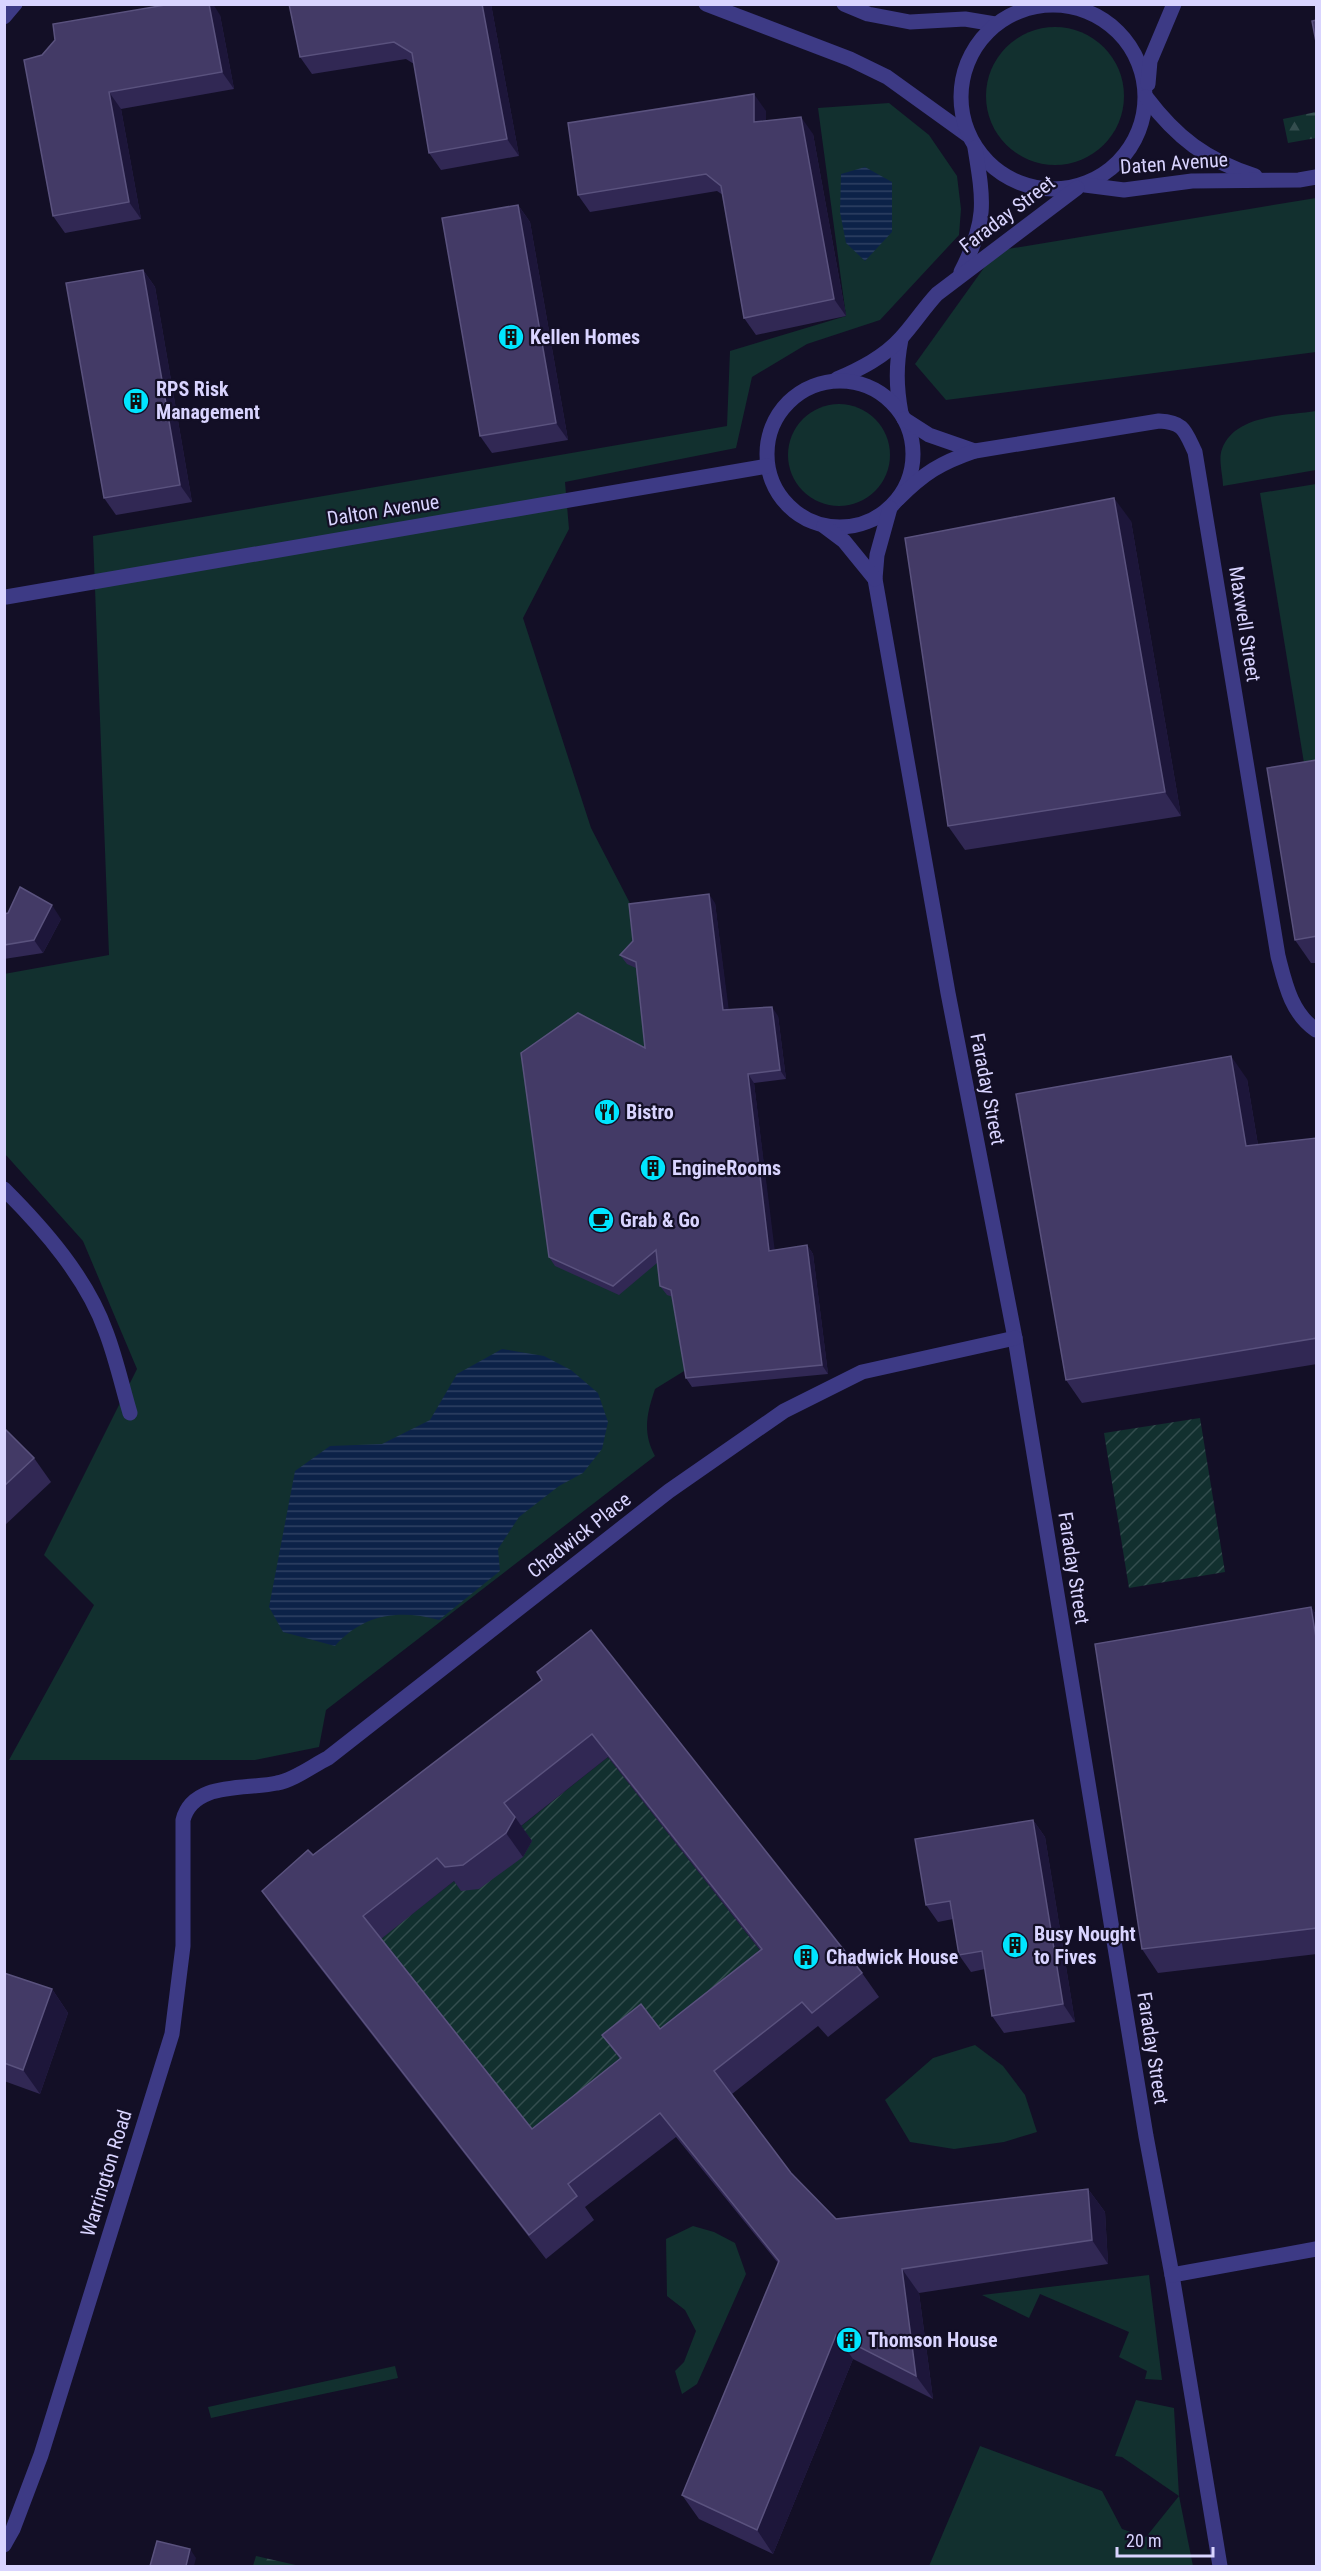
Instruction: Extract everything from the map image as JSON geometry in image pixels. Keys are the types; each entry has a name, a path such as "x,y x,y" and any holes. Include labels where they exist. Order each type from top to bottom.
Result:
{"street":[{"path":"4,17 15,4"},
{"path":"706,4 850,59 887,77 972,142 993,168 1015,182 1040,189 1065,189 1082,185 1112,169 1131,148 1143,123 1150,61 1173,4"},
{"path":"844,4 868,14 910,22 965,18 996,23"},
{"path":"996,23 999,4"},
{"path":"972,142 964,123 960,95 966,66 981,39 996,23 1016,12 1038,6 1086,9 1103,4"},
{"path":"1086,9 1117,30 1132,49 1142,71 1146,95"},
{"name":"Daten Avenue","path":"1146,95 1180,137 1233,169 1267,180"},
{"name":"Faraday Street","path":"960,275 974,246 982,220 982,190 972,142"},
{"name":"Daten Avenue","path":"1082,185 1124,190 1192,181 1299,180 1317,177"},
{"name":"Faraday Street","path":"831,382 856,371 901,339 918,315 960,275 1082,185"},
{"name":"Faraday Street","path":"901,339 896,364 897,389 903,417"},
{"path":"831,382 851,382 871,388 888,399 903,417 912,439 913,460 908,480 894,504 876,519 842,528 824,526 804,518 787,505 774,487 767,466 767,447 771,428 781,410 795,396 812,387 831,382"},
{"name":"Maxwell Street","path":"903,417 929,435 975,451"},
{"name":"Maxwell Street","path":"894,504 922,476 947,460 975,451 1159,421 1172,421 1183,427 1195,452 1278,956 1287,992 1309,1025 1317,1030"},
{"name":"Dalton Avenue","path":"6,597 767,466"},
{"name":"Faraday Street","path":"894,504 877,555 875,579 948,993 1015,1338 1144,2124 1172,2275 1220,2566"},
{"name":"Faraday Street","path":"824,526 844,541 875,579"},
{"path":"4,1189 24,1209 79,1278 106,1331 130,1413"},
{"name":"Chadwick Place","path":"190,1803 213,1791 279,1783 328,1758 669,1491 783,1411 862,1372 1015,1338"},
{"name":"Warrington Road","path":"4,2545 13,2529 41,2455 172,2034 183,1946 183,1820 190,1803"},
{"path":"1172,2275 1317,2249"}],"green space":[{"path":"1055,27 1081,33 1104,47 1118,70 1124,96 1118,122 1104,145 1081,159 1055,165 1029,159 1006,145 992,122 986,96 992,70 1006,47 1029,33"},
{"path":"889,103 929,135 957,176 961,209 959,235 880,320 807,344 752,377 736,448 565,482 569,529 523,618 591,828 635,913 642,971 662,1258 678,1299 689,1368 655,1389 647,1431 655,1456 326,1710 319,1747 255,1760 9,1760 94,1605 44,1555 137,1369 83,1241 5,1154 4,974 109,955 93,536 727,426 730,351 846,316 818,108"},
{"path":"1316,112 1316,138 1288,143 1283,119"},
{"path":"1316,198 1316,352 946,400 915,364 996,251"},
{"path":"839,404 858,408 875,419 886,436 890,455 886,474 875,491 858,502 839,506 820,502 803,491 792,474 788,455 792,436 803,419 820,408"},
{"path":"1316,411 1316,470 1223,486 1222,449 1228,438 1238,429 1262,419"},
{"path":"1316,484 1316,768 1305,769 1260,493"},
{"path":"1200,1418 1225,1572 1129,1588 1104,1433"},
{"path":"608,1757 778,1973 632,2076 549,2152 379,1940 454,1881 461,1890 520,1827"},
{"path":"975,2045 1003,2066 1025,2095 1037,2132 1004,2142 954,2149 910,2142 885,2100 933,2058"},
{"path":"693,2226 714,2232 735,2243 746,2274 697,2384 682,2394 675,2371 684,2362 696,2331 685,2310 667,2296 666,2239"},
{"path":"1149,2275 1162,2380 1145,2379 1147,2371 1119,2357 1129,2332 1040,2294 1029,2318 982,2295"},
{"path":"395,2366 398,2378 211,2418 208,2407"},
{"path":"1136,2400 1174,2408 1179,2496 1122,2457 1115,2456"},
{"path":"980,2446 1102,2491 1122,2529 1146,2537 1179,2496 1193,2566 929,2566"},
{"path":"256,2556 300,2566 253,2566"}],"water":[{"path":"865,167 892,182 892,232 865,261 846,243 840,212 841,174"},
{"path":"502,1349 544,1356 571,1370 598,1393 608,1422 602,1449 583,1473 559,1486 519,1517 498,1549 500,1571 439,1620 410,1615 382,1617 357,1627 335,1646 283,1632 269,1607 295,1471 330,1446 382,1444 430,1420 457,1374"}],"building":[{"path":"171,4 209,4 222,72 109,92 129,202 53,216 24,60 42,55 55,40 53,24"},
{"path":"289,4 482,4 507,139 429,153 412,53 394,42 300,57"},
{"path":"1317,20 1317,47 1312,21"},
{"path":"754,94 754,122 801,117 834,299 744,318 721,186 706,174 578,195 568,123"},
{"name":"Kellen Homes","path":"518,205 556,423 480,436 442,218"},
{"name":"RPS Risk Management","path":"143,270 180,485 104,498 66,283"},
{"path":"1114,498 1165,792 948,826 905,538"},
{"path":"1317,760 1317,936 1295,940 1267,768"},
{"path":"20,887 52,905 34,940 4,945 4,914 8,913"},
{"name":"EngineRooms","path":"709,894 723,1010 772,1007 780,1070 748,1074 769,1251 807,1245 822,1365 686,1378 671,1290 660,1286 656,1250 613,1286 549,1257 521,1053 578,1013 645,1048 636,962 620,955 633,941 629,904"},
{"path":"1231,1056 1246,1146 1317,1138 1317,1338 1066,1380 1016,1094"},
{"path":"4,1428 34,1458 4,1486"},
{"path":"1311,1607 1317,1644 1317,1928 1142,1949 1095,1644"},
{"path":"591,1630 862,1973 812,2013 802,2002 714,2071 791,2173 836,2219 1088,2189 1092,2240 902,2269 916,2376 836,2335 757,2530 682,2495 779,2261 660,2113 568,2184 577,2196 529,2235 262,1891 308,1850 313,1855 542,1680 537,1672","holes":["592,1734 762,1949 660,2029 641,2004 602,2035 621,2058 532,2129 363,1916 437,1858 445,1867 463,1865 506,1833 515,1817 504,1803"]},
{"name":"Busy Nought to Fives","path":"1033,1820 1063,2004 992,2016 982,1951 959,1955 950,1901 926,1905 915,1839"},
{"path":"4,1973 52,1989 23,2070 4,2063"},
{"path":"157,2541 190,2549 186,2566 150,2566"}],"place":[{"name":"Kellen Homes","path":"511,337"},
{"name":"RPS Risk Management","path":"136,401"},
{"name":"Bistro","path":"607,1112"},
{"name":"EngineRooms","path":"653,1168"},
{"name":"Grab & Go","path":"601,1220"},
{"name":"Busy Nought to Fives","path":"1015,1945"},
{"name":"Chadwick House","path":"806,1957"},
{"name":"Thomson House","path":"849,2340"}]}
